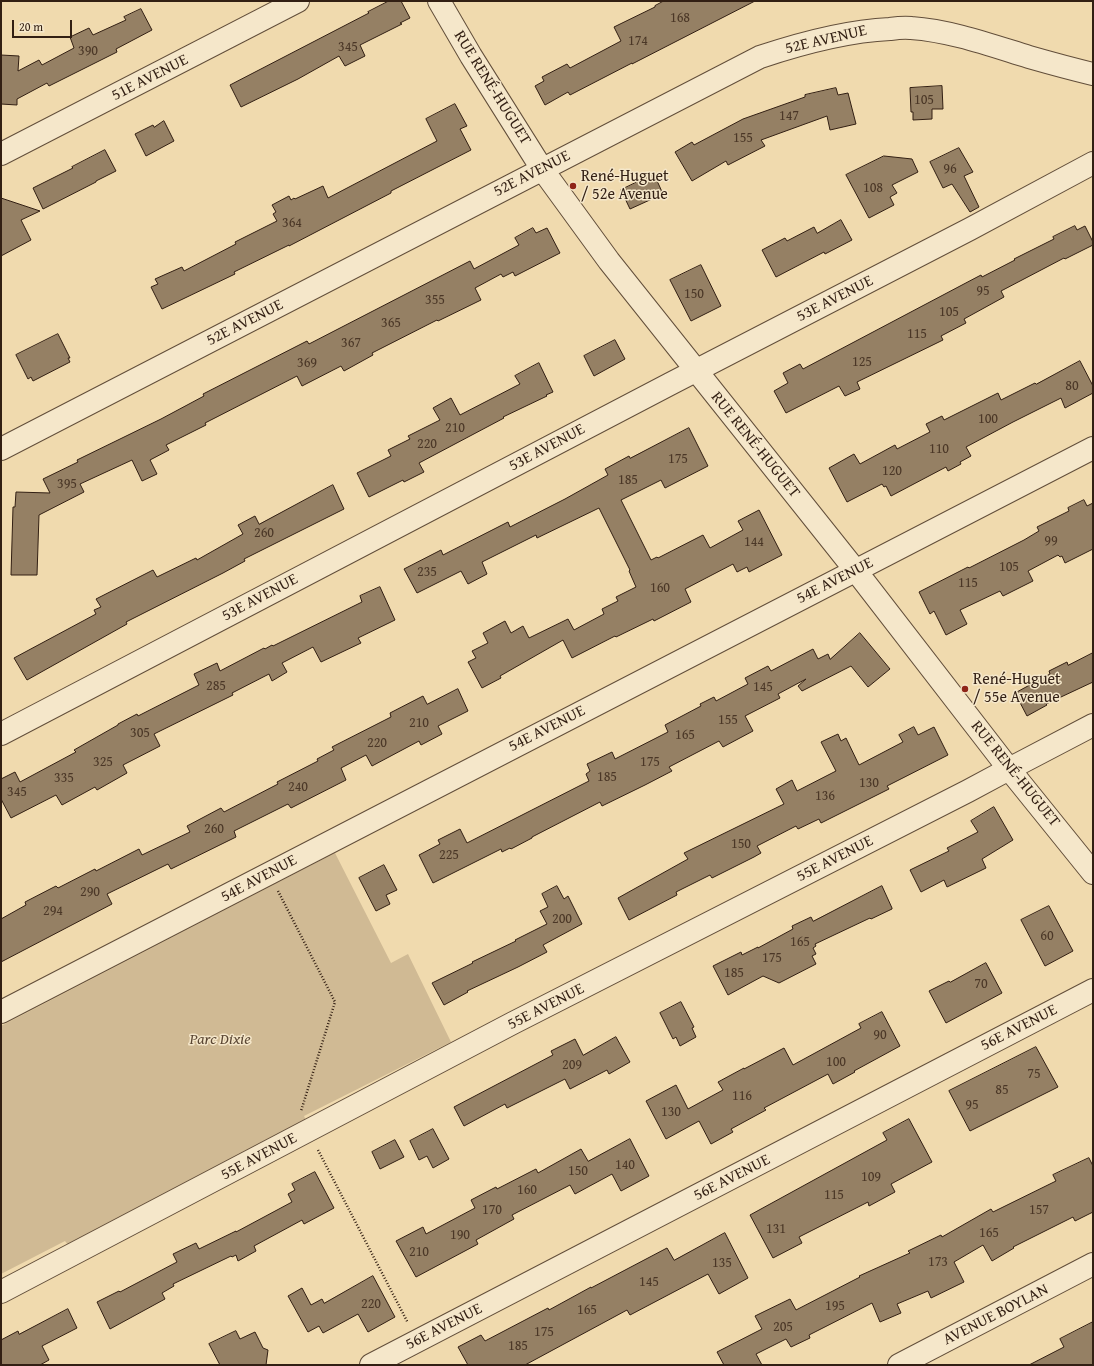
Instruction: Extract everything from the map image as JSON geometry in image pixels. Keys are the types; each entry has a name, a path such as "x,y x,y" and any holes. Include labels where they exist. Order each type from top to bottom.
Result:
{"street":[{"name":"51E AVENUE","path":"1,154 298,1"},
{"name":"RUE RENÉ-HUGUET","path":"439,1 471,56 542,169 609,261 856,570 1009,769 1093,872"},
{"name":"52E AVENUE","path":"1,449 760,57 793,46 839,35 874,29 910,28 945,33 1093,74"},
{"name":"53E AVENUE","path":"1,734 970,229 1093,163"},
{"name":"54E AVENUE","path":"1,1012 1093,448"},
{"name":"55E AVENUE","path":"1,1292 513,1023 968,791 1093,725"},
{"name":"56E AVENUE","path":"371,1365 1093,990"},
{"name":"AVENUE BOYLAN","path":"899,1365 1093,1264"}],"green space":[{"name":"Parc Dixie","path":"335,853 391,963 408,954 451,1042 304,1116 307,1122 68,1245 65,1241 1,1274 1,1026"}],"building":[{"path":"389,1 401,1 410,18 400,23 402,24 360,45 365,56 345,66 339,56 298,79 241,107 230,85 369,13 368,12"},
{"path":"664,1 755,1 570,95 568,92 545,105 535,86 544,81 542,77 567,64 570,68 621,41 614,27"},
{"path":"141,9 152,30 116,49 117,52 49,86 47,83 17,99 17,105 1,104 1,55 19,56 18,71 39,60 42,65 74,48 70,37 89,28 93,35 126,20 124,17"},
{"path":"942,86 943,109 932,109 932,119 913,120 913,112 911,112 910,88"},
{"path":"836,88 838,95 848,93 856,124 830,130 827,116 761,140 765,146 728,165 726,161 692,181 675,152 692,142 694,145 743,119 805,97 805,95"},
{"path":"455,104 467,126 460,129 471,150 289,246 234,272 235,274 162,309 151,287 158,284 155,279 182,267 184,271 236,244 235,242 277,221 273,214 276,212 272,205 289,196 291,200 294,198 295,199 323,186 328,198 437,141 426,119"},
{"path":"164,121 174,141 146,156 135,134 153,125 154,127"},
{"path":"959,148 973,172 964,176 979,207 970,212 952,184 943,188 930,162"},
{"path":"105,150 116,171 43,209 33,188"},
{"path":"884,156 912,159 918,172 892,185 897,193 890,197 894,205 869,218 846,175"},
{"path":"654,174 663,194 630,209 621,190"},
{"path":"1,198 40,211 21,220 31,240 1,256"},
{"path":"841,220 852,240 825,254 824,252 776,277 762,250 785,238 787,241 814,227 817,233"},
{"path":"1075,226 1077,230 1085,226 1093,245 1065,259 1064,258 1001,291 1004,297 964,319 966,323 941,336 943,340 857,382 860,389 845,396 839,386 786,413 774,391 788,383 783,373 800,364 803,369 981,275 982,277 1015,260 1014,259 1054,239 1053,237"},
{"path":"533,228 536,233 547,228 560,253 515,276 513,272 503,277 501,274 475,288 481,300 438,321 437,320 372,353 373,355 344,371 341,366 302,386 297,376 205,423 206,425 166,445 169,450 150,460 157,474 142,481 132,460 80,484 84,492 39,515 37,575 11,575 13,507 15,507 16,492 50,493 43,479 78,462 77,460 161,419 204,396 203,394 307,341 309,344 470,261 474,269 519,245 515,238"},
{"path":"701,265 721,306 691,321 670,280"},
{"path":"58,334 70,358 68,358 70,362 33,381 31,377 28,379 16,355"},
{"path":"615,340 625,359 594,376 584,356"},
{"path":"1080,361 1093,386 1093,393 1065,408 1061,398 1013,422 966,447 971,456 960,462 961,464 948,471 946,467 891,496 886,486 884,487 882,484 847,502 829,468 854,454 860,464 895,445 897,449 930,432 926,424 942,416 944,420 998,393 1001,400"},
{"path":"539,363 553,392 503,417 504,418 419,463 424,472 404,482 403,480 369,497 357,473 391,456 388,450 410,439 408,436 440,420 433,408 451,398 460,415 520,384 515,376"},
{"path":"689,428 708,466 665,488 661,480 621,500 651,560 657,557 658,558 703,535 710,548 743,530 738,521 759,510 782,555 749,572 747,567 737,572 733,564 685,589 691,602 654,621 653,619 616,637 615,636 572,658 563,640 482,688 468,662 476,658 472,651 488,643 483,633 505,621 511,633 523,626 529,638 568,619 574,630 604,614 602,609 618,601 616,597 636,587 629,571 630,570 599,508 537,538 536,535 482,562 487,574 468,584 461,571 417,593 404,569 441,550 443,555 508,522 510,527 608,475 605,469"},
{"path":"333,485 344,509 244,559 245,561 223,573 126,622 127,624 27,680 14,658 96,614 94,610 101,607 96,599 153,570 157,577 196,558 197,560 243,534 238,525 255,516 259,524"},
{"path":"1084,500 1087,506 1093,503 1093,549 1065,563 1062,556 1060,557 1058,555 1028,571 1033,581 1003,596 1000,591 960,610 967,624 946,635 934,611 930,614 919,592 1024,540 1039,531 1037,527 1069,511 1068,508"},
{"path":"380,587 395,620 358,638 361,643 321,662 313,647 282,663 287,672 272,681 269,674 232,693 233,695 154,734 160,746 123,765 127,773 97,790 95,787 62,805 56,795 11,818 1,799 1,779 15,772 20,782 76,752 74,750 118,724 137,714 138,716 199,685 194,674 217,663 220,671 264,648 273,646 362,602 360,596"},
{"path":"860,633 890,669 868,687 851,666 802,691 798,686 806,679 778,694 780,698 745,716 753,731 723,747 719,741 669,767 672,771 645,785 602,806 600,802 511,849 510,848 502,852 501,849 433,883 419,855 440,844 438,840 460,829 467,843 589,781 586,774 590,771 587,764 612,752 615,759 668,732 665,725 701,706 700,704 714,697 716,701 748,684 745,678 768,666 771,671 813,649 818,659 828,654 830,659"},
{"path":"1093,653 1093,682 1046,704 1047,705 1027,716 1015,693 1050,674 1049,671 1067,662 1068,665"},
{"path":"458,689 468,711 438,726 442,734 421,745 419,741 372,766 366,755 341,768 346,780 291,808 288,804 234,831 236,837 171,869 168,864 107,894 112,904 1,962 1,919 26,905 25,902 56,886 58,888 95,869 96,871 139,849 142,855 190,832 187,826 221,808 224,812 278,784 277,782 318,761 317,759 334,750 332,747 391,717 390,713 423,696 427,704"},
{"path":"914,727 918,735 934,727 948,755 887,786 889,789 821,823 819,819 798,829 796,826 757,846 761,853 712,878 710,875 676,892 677,895 629,920 618,898 688,859 684,853 784,804 776,789 792,780 797,791 836,771 821,742 838,734 841,741 846,738 859,765 903,742 899,735"},
{"path":"994,807 1013,840 982,859 986,868 947,887 944,880 921,892 910,870 949,851 947,848 978,832 971,821"},
{"path":"384,865 397,890 386,895 390,904 376,911 359,878"},
{"path":"557,886 564,899 568,896 582,924 543,945 547,952 467,991 468,992 444,1005 432,983 547,924 540,911 548,907 542,894"},
{"path":"882,886 892,909 815,944 816,946 813,948 816,954 812,956 816,964 779,983 763,976 728,995 713,966 741,952 742,955 758,948 793,929 792,926 811,917 813,921"},
{"path":"1049,906 1073,951 1045,966 1021,920"},
{"path":"986,963 1002,993 946,1023 929,991"},
{"path":"681,1002 694,1027 692,1028 696,1037 680,1046 676,1037 673,1039 660,1013"},
{"path":"882,1012 900,1046 833,1084 828,1074 764,1108 766,1110 731,1129 733,1132 711,1144 699,1121 666,1139 646,1101 676,1085 688,1109 723,1090 718,1082 784,1048 793,1065 861,1028 859,1024"},
{"path":"616,1037 630,1062 609,1074 607,1070 570,1089 565,1079 507,1108 505,1104 464,1126 454,1107 553,1055 551,1051 575,1039 583,1055"},
{"path":"1036,1047 1058,1087 970,1131 949,1091"},
{"path":"909,1119 932,1162 891,1184 895,1192 869,1206 868,1202 799,1237 802,1243 773,1258 750,1215 887,1140 883,1133"},
{"path":"433,1129 449,1159 433,1168 427,1156 419,1160 410,1141"},
{"path":"630,1139 649,1176 621,1191 612,1174 575,1194 570,1185 512,1215 514,1219 476,1240 478,1244 416,1277 396,1241 423,1227 426,1234 475,1208 471,1200 496,1187 497,1189 536,1169 538,1173 581,1149 588,1161"},
{"path":"395,1140 404,1157 380,1169 372,1152"},
{"path":"1089,1158 1093,1166 1093,1212 1075,1221 1073,1217 1013,1247 1014,1248 992,1261 983,1245 954,1262 964,1282 931,1298 928,1291 897,1304 901,1313 880,1322 872,1303 809,1335 810,1338 791,1347 786,1339 756,1354 762,1365 724,1365 717,1352 762,1329 755,1316 790,1299 796,1310 860,1277 859,1276 910,1253 908,1251 941,1235 942,1237 991,1209 993,1212 1056,1181 1053,1175"},
{"path":"315,1172 334,1208 304,1224 302,1220 254,1246 256,1251 238,1261 236,1255 231,1256 173,1284 174,1286 162,1293 165,1299 110,1329 97,1302 119,1291 120,1292 177,1262 173,1254 196,1243 199,1249 236,1232 292,1202 288,1194 295,1190 292,1184"},
{"path":"725,1233 748,1278 719,1294 708,1274 630,1315 627,1310 525,1365 468,1365 458,1347 481,1335 485,1341 548,1308 549,1310 667,1248 674,1260"},
{"path":"373,1276 395,1317 368,1332 358,1314 323,1333 319,1326 308,1332 288,1296 302,1288 311,1305 322,1299 324,1303"},
{"path":"68,1309 77,1328 42,1346 49,1360 40,1365 1,1365 1,1340 18,1331 19,1334"},
{"path":"1093,1322 1093,1365 1029,1365 1064,1347 1060,1339"},
{"path":"236,1331 240,1339 255,1332 263,1348 268,1350 266,1365 220,1365 209,1344"}],"place":[{"name":"René-Huguet / 52e Avenue","path":"573,186"},
{"name":"René-Huguet / 55e Avenue","path":"965,689"}]}
